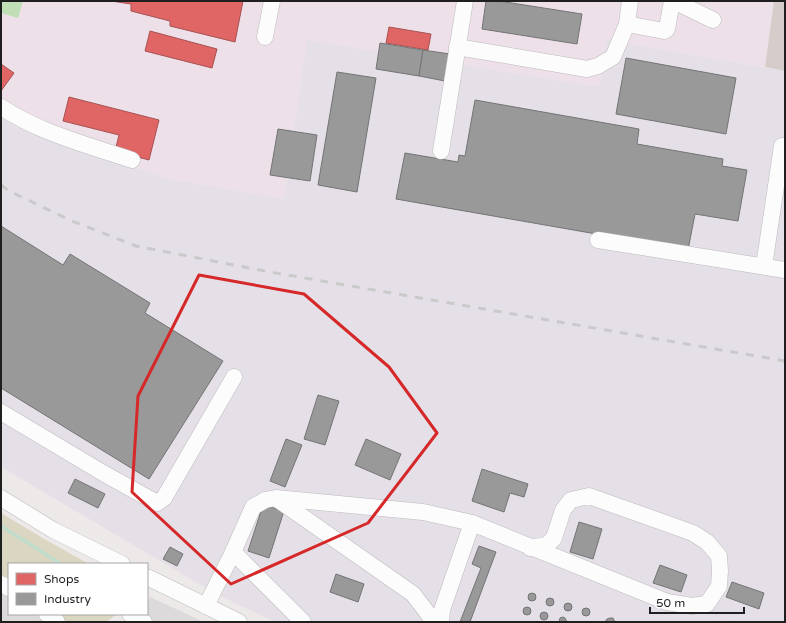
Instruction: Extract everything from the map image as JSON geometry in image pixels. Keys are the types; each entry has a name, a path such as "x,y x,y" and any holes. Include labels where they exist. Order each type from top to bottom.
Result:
{"street":[{"path":"265,37 272,1"},
{"path":"441,151 465,1"},
{"path":"457,47 587,70 598,66 613,57 627,24 630,1"},
{"path":"627,24 664,31 667,29 673,1 713,20"},
{"path":"1,107 41,128 132,160"},
{"path":"764,266 782,146"},
{"path":"598,240 785,270"},
{"path":"1,412 103,473 157,503 164,498 234,378"},
{"path":"206,606 233,552 253,507 265,500 276,498 423,512 472,523 530,548 667,602 692,606 707,604 719,586 720,572 718,556 707,542 693,533 589,496 572,500 563,510 554,538 547,546 530,548"},
{"path":"1,498 53,530 120,563"},
{"path":"276,498 413,594 429,614 433,622"},
{"path":"441,622 442,610 472,523"},
{"path":"233,552 303,622"},
{"path":"148,580 206,606 237,622"},
{"path":"48,615 57,622"},
{"path":"121,622 129,615"},
{"path":"132,615 144,622"}],"highlighted area":[{"path":"199,275 304,294 389,367 437,433 368,523 231,584 132,492 138,396"}],"shaded area":[{"path":"1,1 774,1 765,67 607,40 599,87 307,40 285,199 169,179 13,126 1,116"},
{"path":"774,1 785,1 785,71 765,67"},
{"path":"307,40 599,87 607,40 785,71 785,622 275,622 216,594 1,467 1,116 13,126 169,179 284,199"},
{"path":"1,513 87,563 8,563 8,581 1,578"},
{"path":"1,592 8,596 8,615 36,615 45,622 1,622"},
{"path":"150,597 204,622 131,622 138,615 148,615 148,601"},
{"path":"59,615 116,615 106,622 67,622"}],"green space":[{"path":"1,1 23,1 18,18 1,13"}],"building: Shops":[{"path":"111,1 243,1 235,42 170,26 170,21 131,11 131,4"},
{"path":"389,27 431,34 428,50 386,43"},
{"path":"150,31 217,49 212,68 145,51"},
{"path":"1,64 14,73 1,91"},
{"path":"69,97 159,120 149,160 115,151 119,135 63,121"}],"building: Industry":[{"path":"486,1 499,1 582,14 577,44 482,29"},
{"path":"380,43 423,50 419,76 376,69"},
{"path":"423,50 450,54 445,81 419,76"},
{"path":"626,58 736,78 726,134 616,114"},
{"path":"337,72 376,78 357,192 318,185"},
{"path":"475,100 639,129 637,144 723,159 722,166 747,170 738,221 695,214 688,250 396,199 405,153 458,162 459,155 465,156"},
{"path":"278,129 317,135 310,181 270,175"},
{"path":"1,226 63,265 70,254 150,303 145,313 223,361 149,479 1,388"},
{"path":"318,395 339,401 325,445 304,439"},
{"path":"286,439 302,445 285,487 270,481"},
{"path":"366,439 401,454 390,480 355,465"},
{"path":"482,469 528,484 524,497 510,493 504,512 472,501"},
{"path":"75,479 105,494 98,508 68,493"},
{"path":"263,505 284,511 269,558 248,551"},
{"path":"579,522 602,529 593,559 570,552"},
{"path":"479,546 496,552 470,622 460,622 481,568 472,564"},
{"path":"170,547 183,554 177,566 163,559"},
{"path":"660,565 687,575 681,592 653,583"},
{"path":"336,574 364,584 358,602 330,592"},
{"path":"732,582 764,593 759,609 726,597"},
{"path":"530,593 534,593 536,597 534,601 530,601 528,599 528,595"},
{"path":"548,598 552,598 554,602 552,606 548,606 546,604 546,600"},
{"path":"566,603 570,603 572,607 570,611 566,611 564,609 564,605"},
{"path":"525,607 529,607 531,611 529,615 525,615 523,613 523,609"},
{"path":"584,608 588,608 590,612 588,616 584,616 582,614 582,610"},
{"path":"542,612 546,612 548,616 546,620 542,620 540,618 540,614"},
{"path":"563,617 567,622 559,622 560,618"},
{"path":"613,618 615,622 605,622 607,619"}],"waterway":[{"path":"1,526 59,563"}],"railway":[{"path":"1,185 9,191 72,221 136,246 270,272 785,361"}]}
